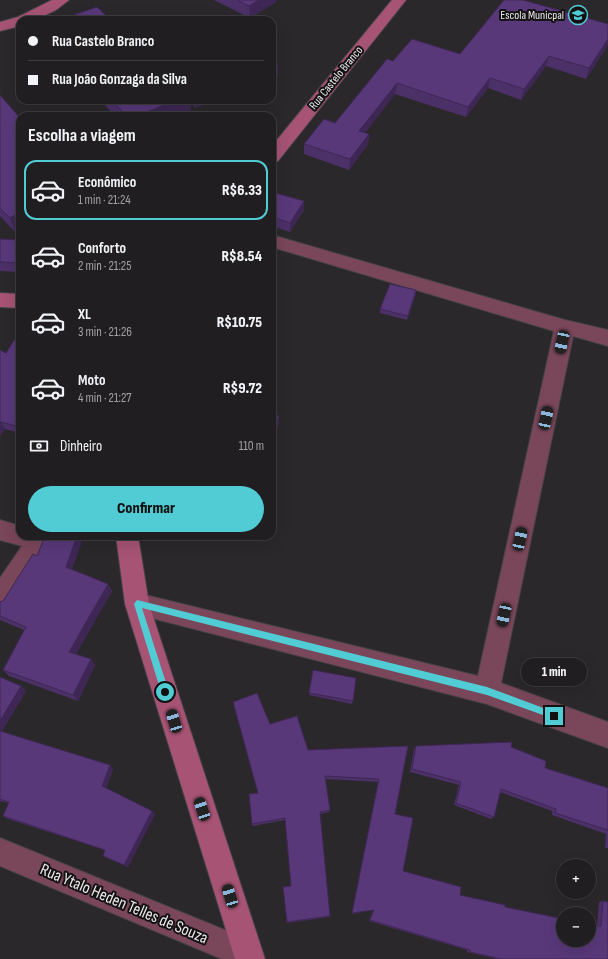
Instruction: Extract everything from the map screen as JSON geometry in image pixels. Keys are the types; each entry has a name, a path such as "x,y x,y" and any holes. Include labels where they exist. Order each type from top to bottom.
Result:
{"street":[{"path":"32,16 62,0"},
{"name":"Rua Castelo Branco","path":"276,152 399,0"},
{"path":"0,27 16,22"},
{"path":"276,242 565,327 608,338"},
{"path":"0,300 16,301"},
{"path":"487,691 565,327"},
{"path":"0,530 16,534"},
{"path":"0,599 29,540"},
{"path":"128,540 137,604 249,957"},
{"path":"137,604 487,691 608,735"},
{"name":"Rua Ytalo Heden Telles de Souza","path":"0,852 249,957"}],"building":[{"path":"237,0 259,0 249,6"},
{"path":"504,0 523,0 608,24 608,39 589,68 549,56 524,89 490,78 468,107 397,83 359,131 369,134 350,159 304,144 324,119 335,123 387,59 393,61 412,39 460,54"},
{"path":"97,7 107,16 71,16"},
{"path":"0,95 16,113 16,214 10,218 0,208"},
{"path":"115,104 166,104 147,112 123,112"},
{"path":"276,193 304,201 290,223 276,218"},
{"path":"0,239 16,240 16,263 0,262"},
{"path":"390,284 416,290 408,316 380,309"},
{"path":"14,340 16,340 16,426 0,423 0,350 6,353"},
{"path":"276,415 279,416 276,422"},
{"path":"43,540 76,540 66,567 108,584 69,652 91,659 73,695 3,670 26,627 0,616 0,602 3,601 33,554 37,556"},
{"path":"313,670 356,678 353,701 309,693"},
{"path":"0,677 21,686 0,721"},
{"path":"257,693 270,724 297,716 308,750 408,746 395,814 413,818 403,871 461,887 460,895 505,905 505,907 556,918 556,947 596,947 596,925 601,926 603,901 608,902 608,959 501,959 470,952 470,950 370,920 374,910 352,913 379,779 325,776 330,810 320,812 330,916 287,922 283,887 291,886 285,818 252,824 249,794 258,793 233,702"},
{"path":"0,731 110,765 102,786 152,811 124,865 103,856 105,850 3,816 9,802 0,799"},
{"path":"512,742 511,747 546,761 545,768 608,788 608,830 555,813 556,809 501,789 494,817 456,803 461,782 412,769 416,746"}],"place":[{"name":"Escola Municpal","path":"578,15"}],"route":[{"path":"165,692 137,604 487,691 554,716"}]}
